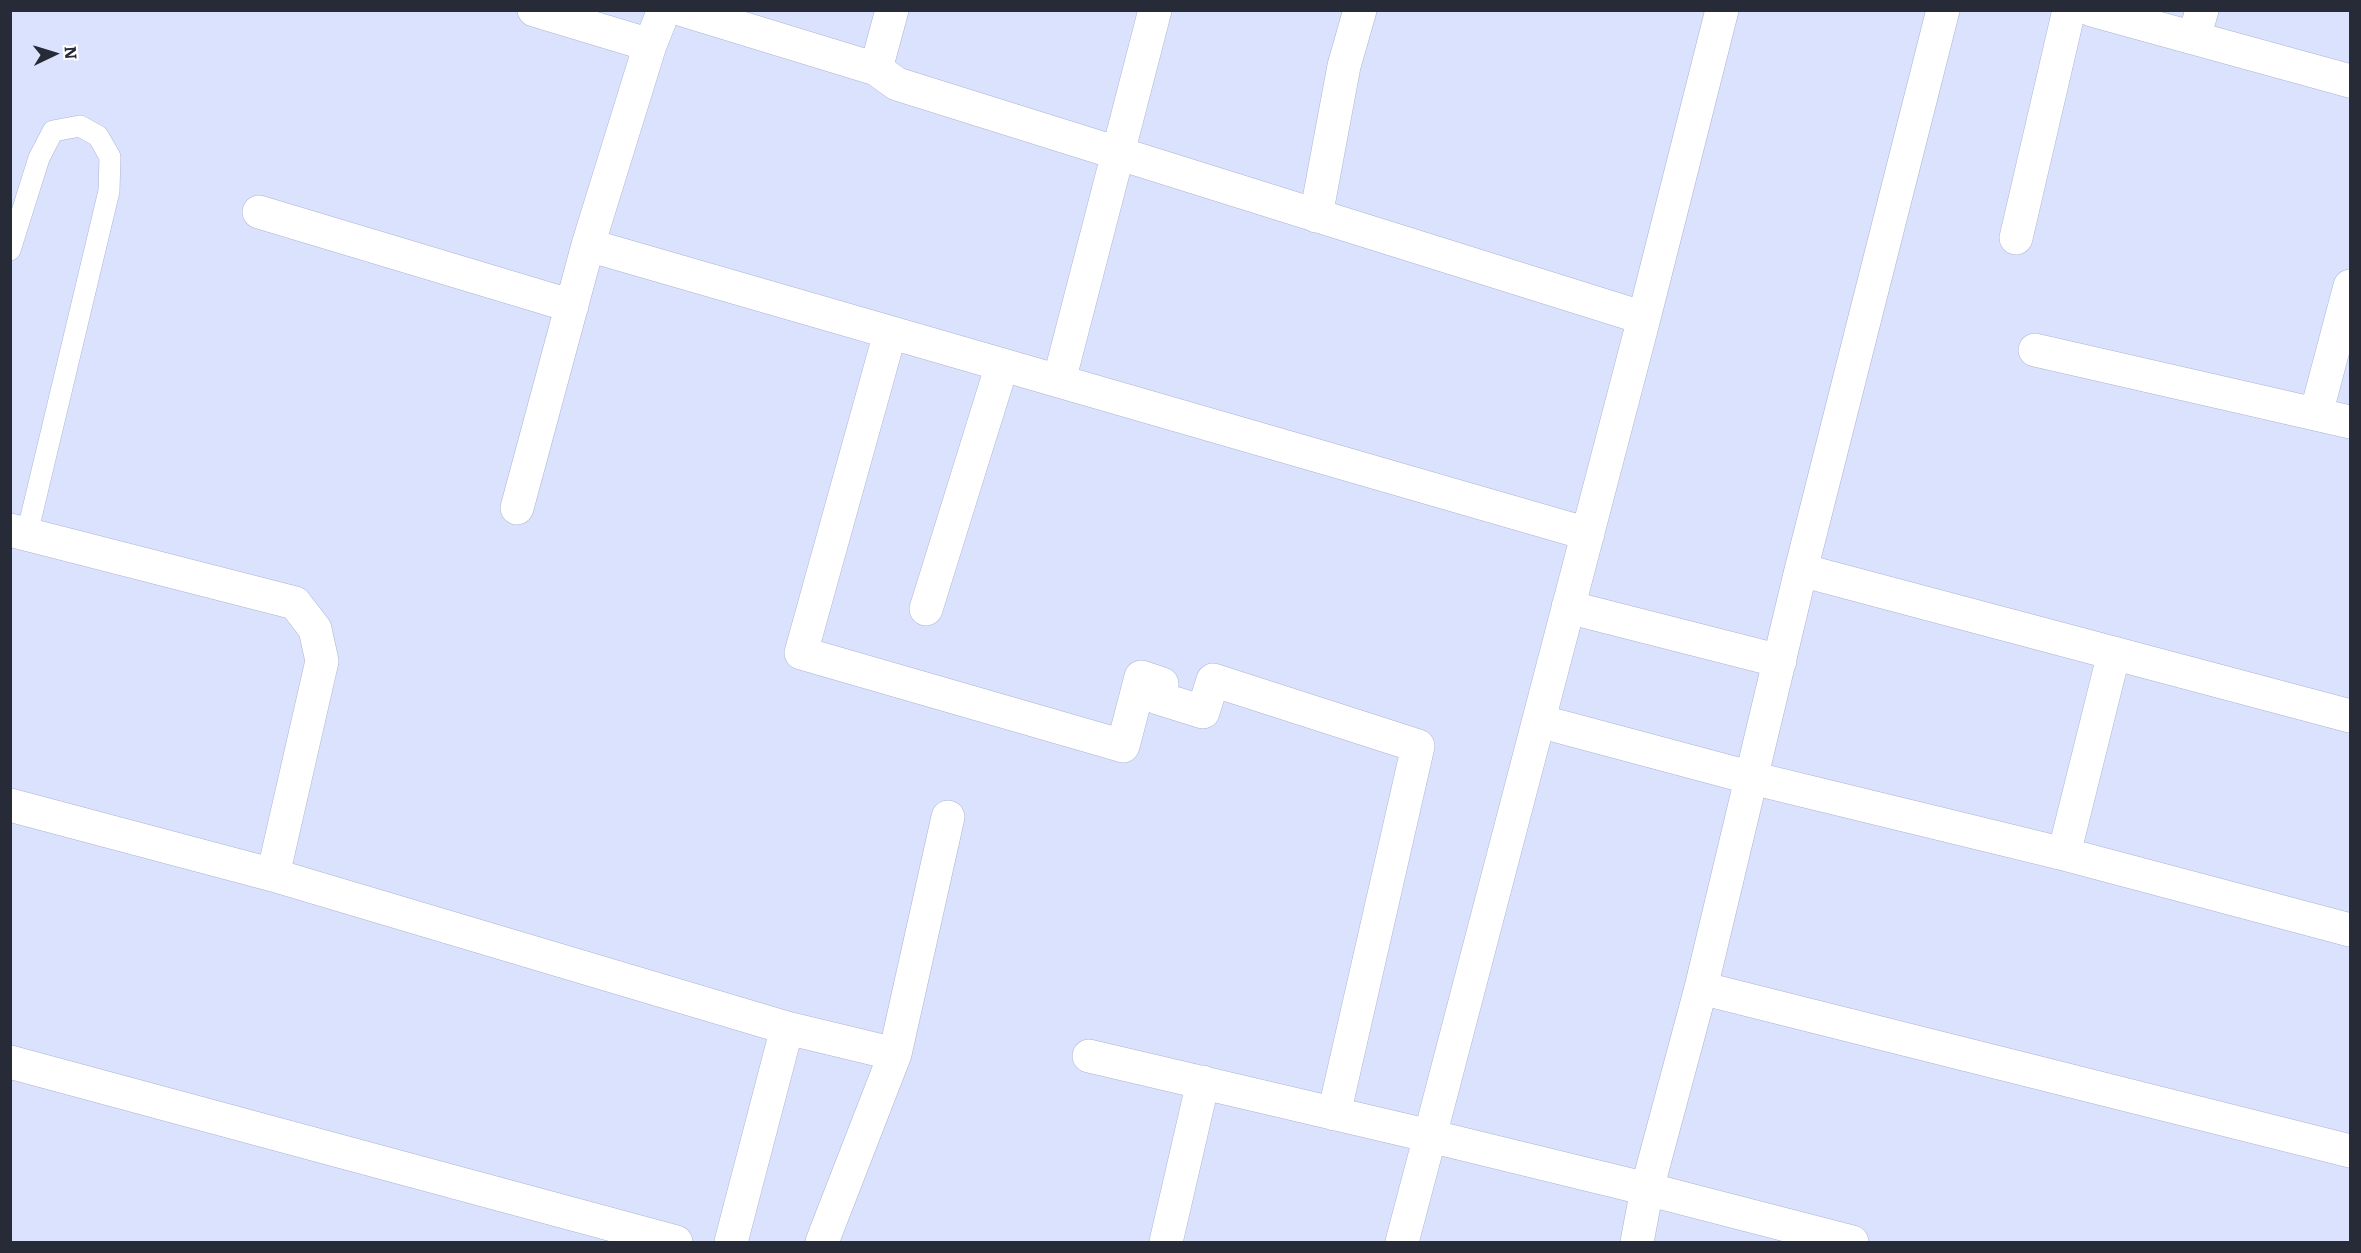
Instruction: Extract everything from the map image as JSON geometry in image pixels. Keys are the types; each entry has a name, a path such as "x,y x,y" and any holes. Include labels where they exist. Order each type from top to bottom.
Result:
{"street":[{"path":"534,10 650,45"},
{"path":"517,508 588,246 650,45 664,10"},
{"path":"683,10 876,69 897,84 1644,318"},
{"path":"876,69 892,10"},
{"path":"1059,381 1155,10"},
{"path":"1316,216 1344,66 1360,10"},
{"path":"1402,1242 1588,534 1722,10"},
{"path":"1637,1242 1647,1189 1701,988 1801,570 1943,10"},
{"path":"2016,238 2069,10"},
{"path":"2092,10 2198,24 2350,81"},
{"path":"259,212 572,306"},
{"path":"588,246 1588,534"},
{"path":"2316,414 2350,286"},
{"path":"890,333 801,653 1123,746 1142,677 1162,684 1158,698 1203,712 1213,680 1418,746 1334,1114"},
{"path":"2035,350 2350,422"},
{"path":"926,609 1002,365"},
{"path":"19,532 295,603 315,629 322,661 273,875"},
{"path":"1801,570 2350,716"},
{"path":"1568,607 1780,661"},
{"path":"2064,854 2114,653"},
{"path":"1539,721 1752,778 2064,854 2350,930"},
{"path":"10,805 273,875 787,1028 895,1054"},
{"path":"822,1242 895,1054 948,817"},
{"path":"1701,988 2350,1151"},
{"path":"731,1242 787,1028"},
{"path":"1089,1056 1430,1136 1851,1242"},
{"path":"10,1062 676,1242"},
{"path":"1166,1242 1203,1082"}],"lane":[{"path":"10,250 35,167 53,131 80,126 98,136 110,157 109,191 19,532"}]}
